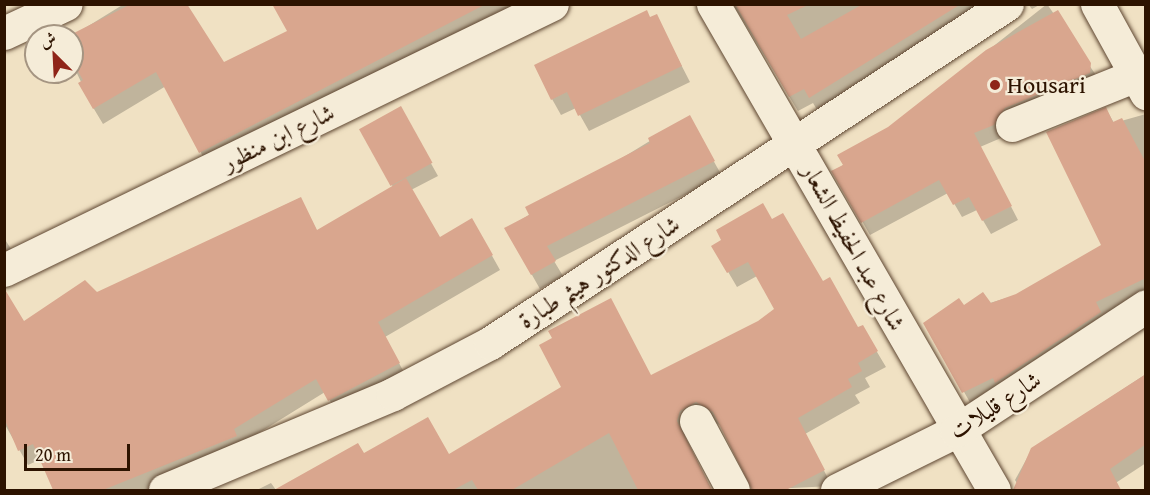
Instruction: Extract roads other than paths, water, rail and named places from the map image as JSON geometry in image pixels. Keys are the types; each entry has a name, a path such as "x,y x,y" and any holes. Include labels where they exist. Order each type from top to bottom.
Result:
{"street":[{"path":"4,33 66,4"},
{"name":"شارع ابن منظور","path":"4,270 552,4"},
{"name":"شارع عبد الحفيظ الشعار","path":"713,4 795,141 956,431 994,490"},
{"name":"شارع الدكتور هيثم طبارة","path":"165,490 393,394 490,343 1007,4"},
{"path":"1012,125 1142,80 1097,4"},
{"name":"شارع قليلات","path":"837,490 956,431 1146,306"},
{"path":"696,421 733,490"}],"place":[{"name":"Housari","path":"995,85"}]}
